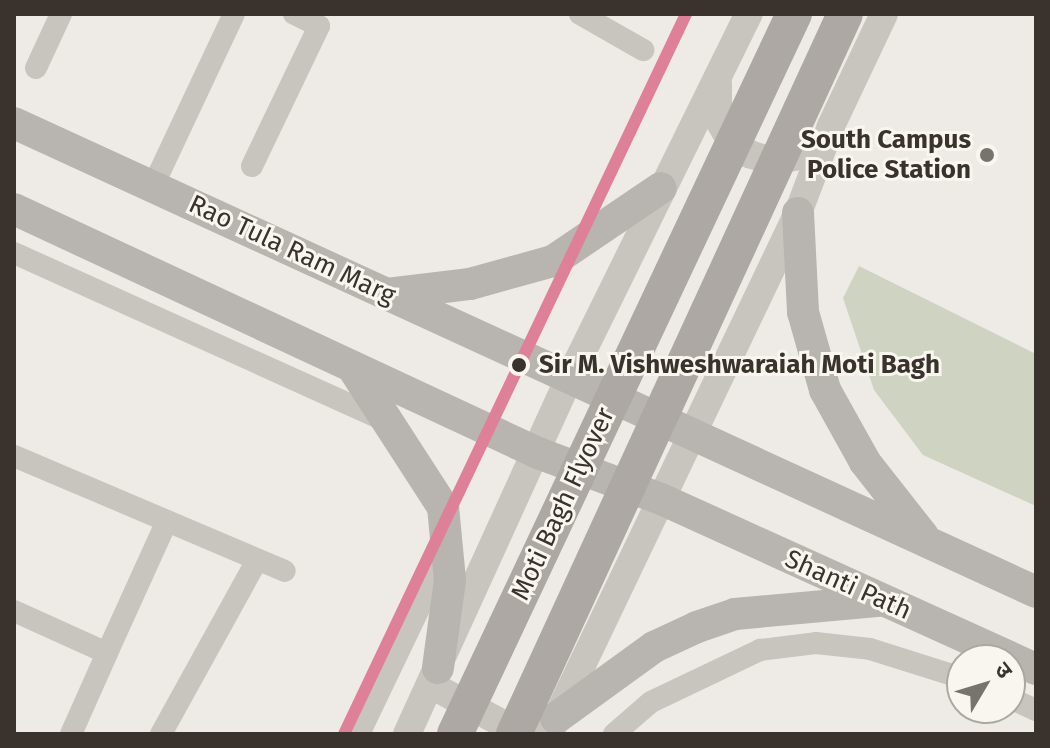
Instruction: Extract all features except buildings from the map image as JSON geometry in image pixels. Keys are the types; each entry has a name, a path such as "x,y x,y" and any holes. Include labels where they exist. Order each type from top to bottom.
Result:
{"main road":[{"name":"Moti Bagh Flyover","path":"455,734 794,14"},
{"name":"Moti Bagh Flyover","path":"514,734 845,14"},
{"name":"Rao Tula Ram Marg","path":"14,123 695,434"},
{"path":"387,294 470,284 553,261 661,188"},
{"path":"14,209 538,453"},
{"path":"798,213 803,312 825,390 865,462 930,544"},
{"path":"352,366 443,507 449,545 434,676"},
{"path":"695,434 1036,592"},
{"name":"Shanti Path","path":"538,453 661,499 1036,669"},
{"path":"552,726 654,647 697,627 735,614 882,601"}],"street":[{"path":"36,68 61,14"},
{"path":"153,186 234,14"},
{"path":"252,166 319,26 294,14"},
{"path":"580,14 643,50"},
{"path":"407,734 538,453 570,377 749,14"},
{"path":"552,726 695,434 798,213 831,126 884,14"},
{"path":"721,72 715,95 718,119 730,140 749,154 772,161 796,157 816,145 831,126"},
{"path":"14,253 391,423"},
{"path":"14,456 285,571"},
{"path":"71,734 167,521"},
{"path":"359,734 449,545"},
{"path":"161,734 257,560"},
{"path":"14,611 107,653"},
{"path":"614,734 651,702 760,650 816,643 870,649 946,673"},
{"path":"434,676 522,734"}],"green space":[{"path":"859,266 1036,354 1036,506 923,455 874,390 843,298"}],"transit line":[{"path":"344,734 686,14"}],"place":[{"name":"South Campus Police Station","path":"987,155"},
{"name":"Sir M. Vishweshwaraiah Moti Bagh","path":"519,365"}]}
